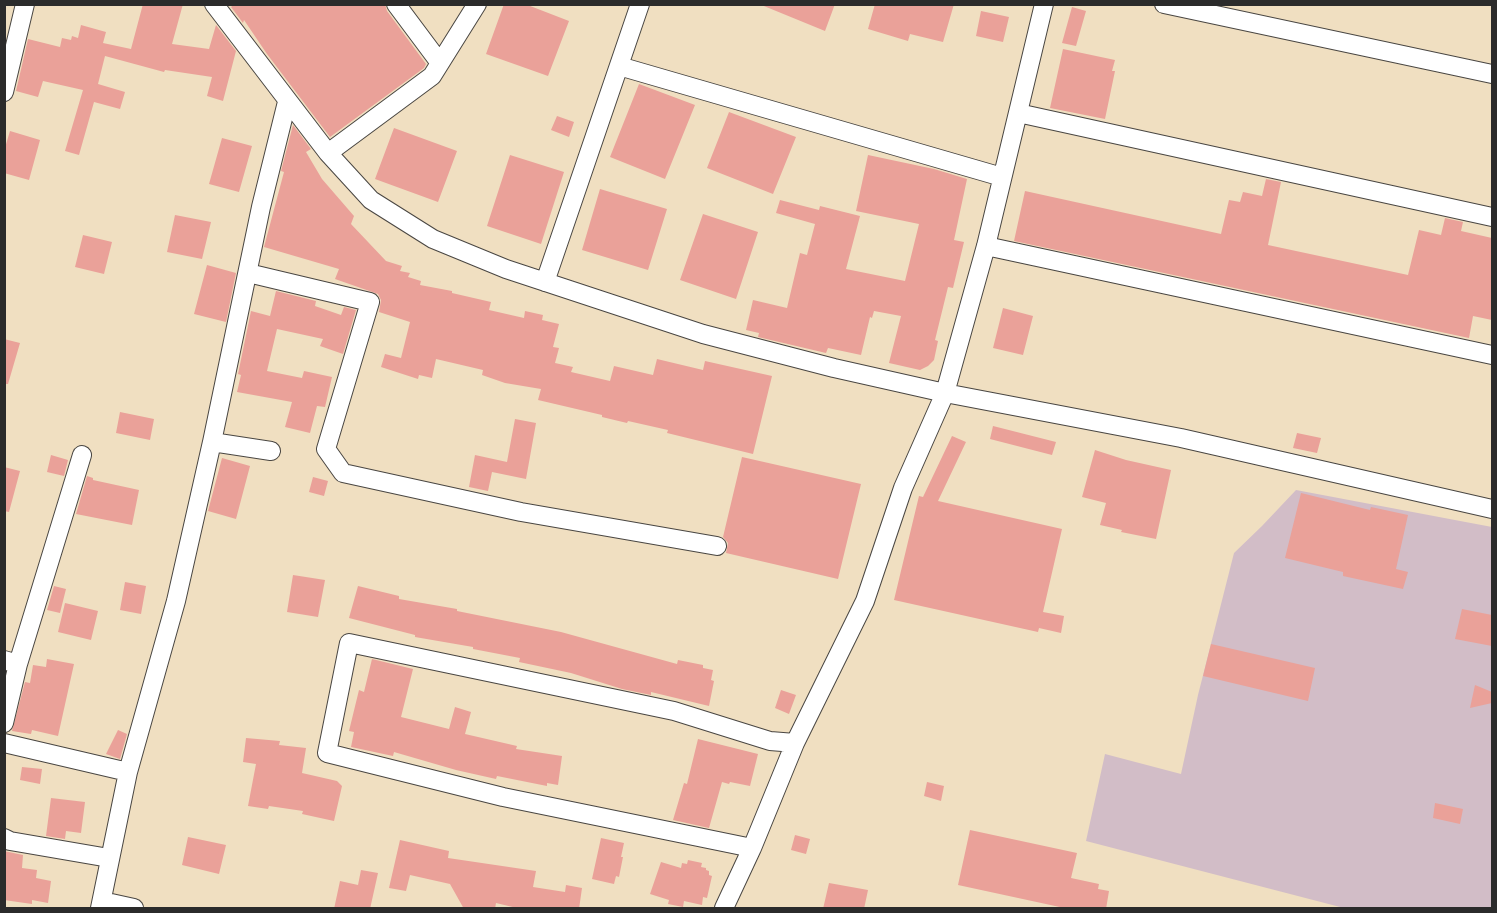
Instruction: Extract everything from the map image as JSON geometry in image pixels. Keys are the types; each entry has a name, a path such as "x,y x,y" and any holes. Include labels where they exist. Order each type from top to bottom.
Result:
{"street":[{"path":"4,92 25,4"},
{"path":"396,4 440,63"},
{"path":"328,153 432,76 477,4"},
{"path":"545,282 640,4"},
{"path":"724,909 795,743 865,601 903,488 945,393 986,246 1044,4"},
{"path":"1164,4 1492,74"},
{"path":"221,7 287,102 328,153 371,200 433,239 506,269 703,334 945,393 1181,438 1492,509"},
{"path":"619,66 1002,177"},
{"path":"134,909 101,905 109,858 128,772 176,602 261,207 287,102"},
{"path":"1018,113 1492,218"},
{"path":"986,246 1492,356"},
{"path":"248,273 370,302 326,449 343,473 521,512 717,546"},
{"path":"212,442 271,452"},
{"path":"4,723 11,662 82,455"},
{"path":"752,848 503,797 327,753 349,643 674,711 770,741 795,743"},
{"path":"4,743 128,772"},
{"path":"4,838 10,841 109,858"}],"shaded area":[{"path":"1296,490 1492,527 1492,908 1344,908 1086,841 1105,754 1181,774 1198,695 1234,553"}],"building":[{"path":"143,4 183,4 172,44 209,49 216,25 236,51 223,101 207,96 212,77 165,70 164,72 105,56 98,84 125,92 120,109 94,102 79,155 65,151 83,90 43,81 38,97 16,91 28,39 60,47 62,38 71,40 72,36 78,38 81,25 106,32 103,43 131,49"},
{"path":"234,4 385,4 387,11 426,64 424,68 330,137 244,20 243,23 231,7"},
{"path":"504,4 525,4 569,21 548,76 486,54"},
{"path":"759,4 835,4 825,31"},
{"path":"875,4 954,4 943,42 910,34 908,41 868,29"},
{"path":"1072,7 1086,11 1076,46 1062,43"},
{"path":"981,11 1009,17 1003,42 976,36"},
{"path":"1063,49 1115,60 1112,71 1115,71 1105,119 1050,108"},
{"path":"639,84 695,105 665,179 610,157"},
{"path":"729,112 796,137 773,194 707,168"},
{"path":"557,116 574,122 569,137 551,130"},
{"path":"293,125 311,149 306,152 322,179 354,216 351,224 386,261 402,266 400,271 410,273 408,277 421,281 420,285 491,302 489,310 524,318 525,311 543,315 542,320 559,324 553,347 559,348 555,363 573,367 571,372 610,381 614,366 653,375 657,359 703,370 705,361 772,376 753,454 667,433 668,430 628,421 627,423 538,400 541,389 505,383 482,375 483,370 436,359 432,378 419,375 418,379 381,367 385,354 401,358 410,322 379,312 381,300 378,294 335,279 339,269 264,247 284,172 281,171"},
{"path":"394,128 457,151 438,202 375,179"},
{"path":"10,131 40,140 29,180 4,173 4,151"},
{"path":"222,138 252,146 239,192 209,184"},
{"path":"510,155 564,172 541,244 487,226"},
{"path":"868,155 934,169 967,179 954,240 964,242 953,288 948,287 935,340 938,341 934,360 920,370 889,363 901,316 874,311 872,318 870,317 861,355 828,348 826,353 758,337 759,333 746,330 753,300 787,308 800,253 807,255 815,224 776,213 780,200 819,210 820,206 860,216 846,269 905,281 919,224 856,211"},
{"path":"1266,179 1281,182 1268,245 1408,275 1419,230 1441,235 1445,218 1463,222 1461,231 1492,238 1492,320 1473,316 1469,338 1014,241 1025,191 1221,234 1229,200 1240,202 1243,192 1262,196"},
{"path":"600,189 667,209 648,270 582,250"},
{"path":"703,214 758,232 736,299 680,280"},
{"path":"175,215 211,222 202,259 167,252"},
{"path":"83,235 112,242 104,274 75,267"},
{"path":"207,265 236,273 226,322 194,314"},
{"path":"276,291 316,301 315,306 341,315 344,307 356,310 343,354 320,346 323,339 277,329 267,371 302,378 304,371 332,377 325,407 317,406 310,433 285,427 292,402 237,392 241,375 238,374 251,311 270,316"},
{"path":"1003,308 1033,316 1023,355 993,348"},
{"path":"4,339 20,343 8,384 4,384"},
{"path":"120,412 154,419 150,440 116,433"},
{"path":"515,419 536,423 526,479 492,472 488,491 469,487 475,455 507,462"},
{"path":"993,426 1056,442 1052,455 990,439"},
{"path":"1297,433 1321,438 1317,453 1293,448"},
{"path":"952,436 966,442 938,501 1062,529 1043,612 1064,616 1061,633 1039,628 1038,632 894,600 919,496 923,497"},
{"path":"1095,450 1171,470 1156,539 1100,525 1106,503 1082,497"},
{"path":"51,455 68,460 64,476 47,472"},
{"path":"742,457 861,484 838,579 726,553 728,543 723,537"},
{"path":"222,458 250,466 236,519 208,511"},
{"path":"4,467 20,471 9,512 4,511"},
{"path":"87,476 93,480 139,490 132,525 76,514"},
{"path":"313,477 328,481 324,496 309,492"},
{"path":"1301,493 1370,510 1371,507 1408,515 1396,569 1408,572 1403,589 1343,576 1343,572 1285,558"},
{"path":"293,575 325,580 318,617 287,612"},
{"path":"125,582 146,586 141,614 120,610"},
{"path":"54,586 66,589 60,613 47,610"},
{"path":"358,586 399,596 399,599 561,632 677,664 678,660 703,665 703,668 713,670 711,680 714,681 709,706 651,692 651,695 622,689 571,673 519,662 520,658 415,637 415,635 349,618"},
{"path":"65,603 98,611 91,640 58,632"},
{"path":"1462,609 1492,615 1492,646 1455,639"},
{"path":"1211,644 1315,668 1308,701 1203,676"},
{"path":"47,659 74,664 58,736 32,730 31,734 12,731 25,682 30,683 33,665 46,667"},
{"path":"372,659 413,669 401,717 449,729 455,707 471,712 465,734 517,746 516,749 562,756 558,785 547,783 547,786 497,776 496,779 394,752 393,756 351,747 354,732 349,731 359,690 364,692"},
{"path":"1475,685 1492,692 1492,703 1470,708"},
{"path":"781,690 796,695 789,714 775,708"},
{"path":"118,730 127,734 120,759 106,754"},
{"path":"246,738 280,741 279,745 306,748 302,773 337,781 342,786 334,821 302,814 303,811 269,806 268,809 248,806 256,764 243,762"},
{"path":"698,739 758,754 750,786 722,782 709,828 673,820 684,783 687,784"},
{"path":"22,767 42,769 40,784 20,780"},
{"path":"927,782 944,786 941,801 924,796"},
{"path":"51,798 85,802 81,833 66,831 65,839 46,836"},
{"path":"1435,803 1463,809 1460,824 1433,818"},
{"path":"970,830 1077,853 1071,878 1099,884 1098,889 1109,891 1106,909 1069,909 958,885"},
{"path":"795,835 810,839 806,854 791,850"},
{"path":"188,837 226,845 219,874 182,865"},
{"path":"601,838 624,843 619,877 616,876 614,884 592,879"},
{"path":"400,840 449,851 448,858 536,871 533,887 565,892 566,885 582,888 579,909 521,909 496,903 495,909 464,909 450,884 410,875 406,891 389,888"},
{"path":"4,851 23,855 22,868 37,870 36,878 51,881 48,903 32,900 32,904 4,900"},
{"path":"688,860 702,863 701,867 706,868 712,876 707,898 703,897 702,905 684,901 683,907 668,904 669,900 650,894 661,862 681,868 682,863 687,864"},
{"path":"361,870 378,873 370,909 334,909 340,881 358,885"},
{"path":"829,883 868,890 864,909 823,909"}]}
